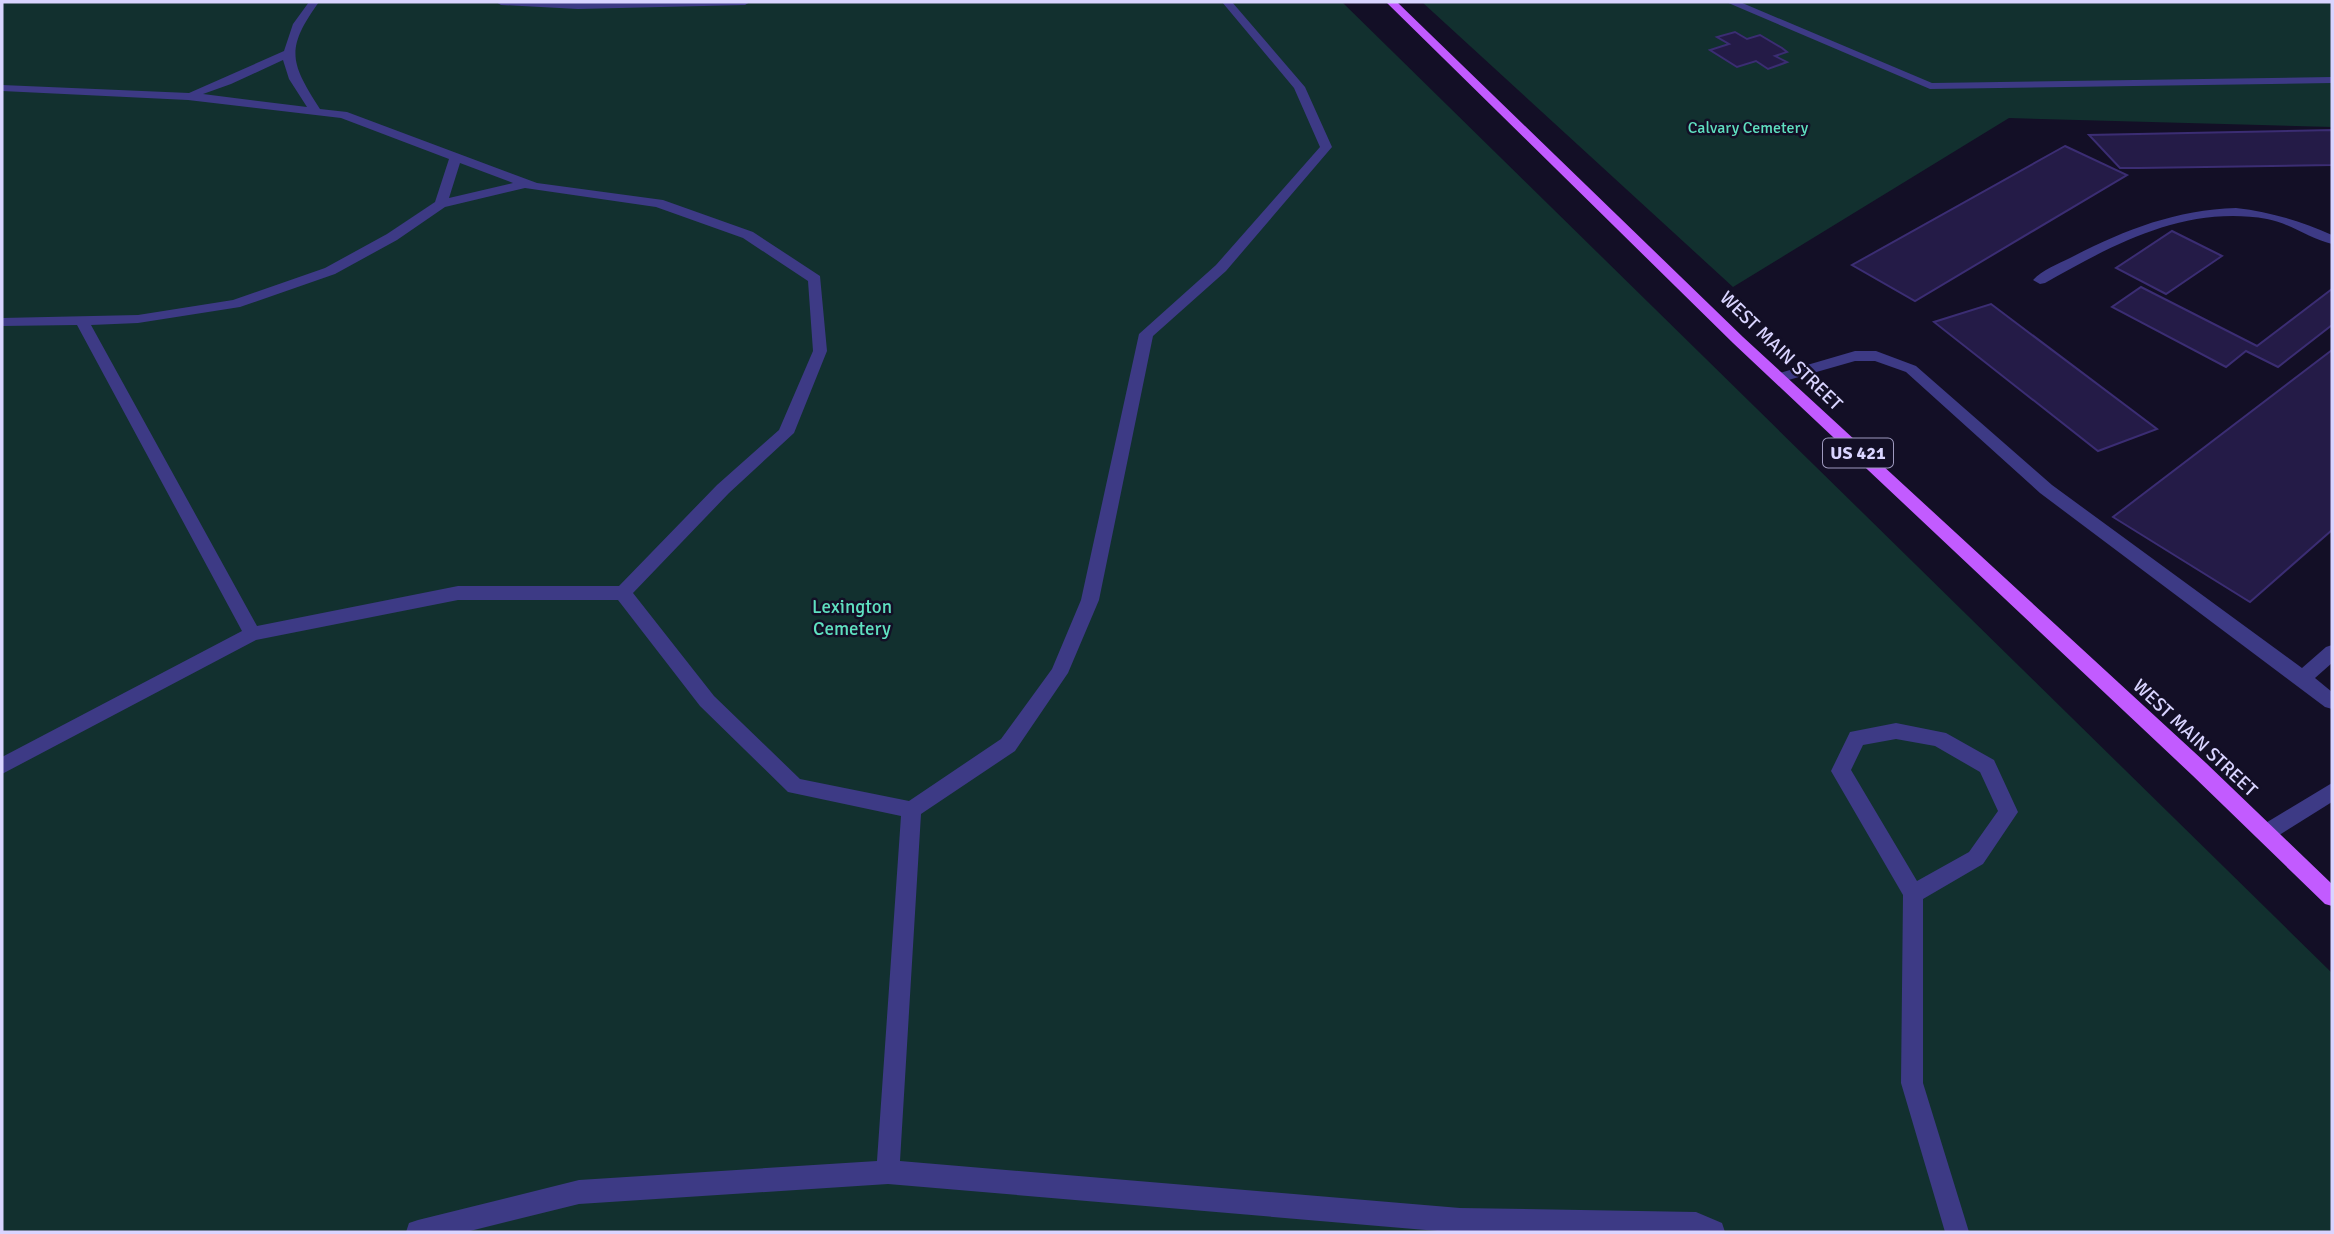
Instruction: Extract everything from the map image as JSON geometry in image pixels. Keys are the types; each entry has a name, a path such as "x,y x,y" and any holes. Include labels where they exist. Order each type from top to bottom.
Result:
{"main road":[{"name":"WEST MAIN STREET","path":"1391,2 1778,378 2332,897"}],"lane":[{"path":"314,2 299,20 290,69 316,111"},
{"path":"501,2 578,6 745,2"},
{"path":"624,593 707,701 795,786 911,810 1008,745 1059,673 1090,600 1146,334 1221,268 1326,147 1299,87 1227,2"},
{"path":"1731,2 1930,86 2332,80"},
{"path":"188,96 227,82 291,52"},
{"path":"2,88 188,96 316,111 343,116 535,187 658,203 748,235 815,279 820,351 786,433 723,489 624,593 457,593 252,634 2,766"},
{"path":"441,204 455,158"},
{"path":"2,322 138,319 235,304 330,271 393,237 441,204 525,184"},
{"path":"2040,280 2120,236 2201,211 2268,215 2332,240"},
{"path":"81,320 252,634"},
{"path":"1778,378 1855,356 1876,356 1911,369 2046,489 2332,702"},
{"path":"2303,678 2331,653"},
{"path":"1913,894 1976,858 2008,811 1987,766 1939,739 1896,731 1857,738 1841,771 1913,894 1912,1083 1957,1232"},
{"path":"2266,833 2307,809 2332,790"},
{"path":"888,1172 911,810"},
{"path":"418,1232 579,1192 888,1172 1461,1226 1696,1224 1713,1232"}],"green space":[{"name":"Lexington Cemetery","path":"2,2 1342,2 2332,973 2332,1232 2,1232"},
{"name":"Calvary Cemetery","path":"1422,2 2332,2 2332,127 2009,118 1733,287"}],"building":[{"path":"1735,32 1747,39 1760,35 1787,52 1775,56 1787,62 1768,69 1756,61 1737,67 1710,50 1729,44 1717,37"},
{"path":"2332,130 2332,165 2120,168 2089,135"},
{"path":"2065,146 2127,175 1915,301 1852,265"},
{"path":"2172,231 2222,256 2166,294 2116,268"},
{"path":"2141,287 2257,346 2332,289 2332,325 2278,367 2246,351 2226,367 2112,307"},
{"path":"1991,304 2157,429 2098,451 1934,322"},
{"path":"2332,350 2332,530 2250,602 2113,517"}]}
